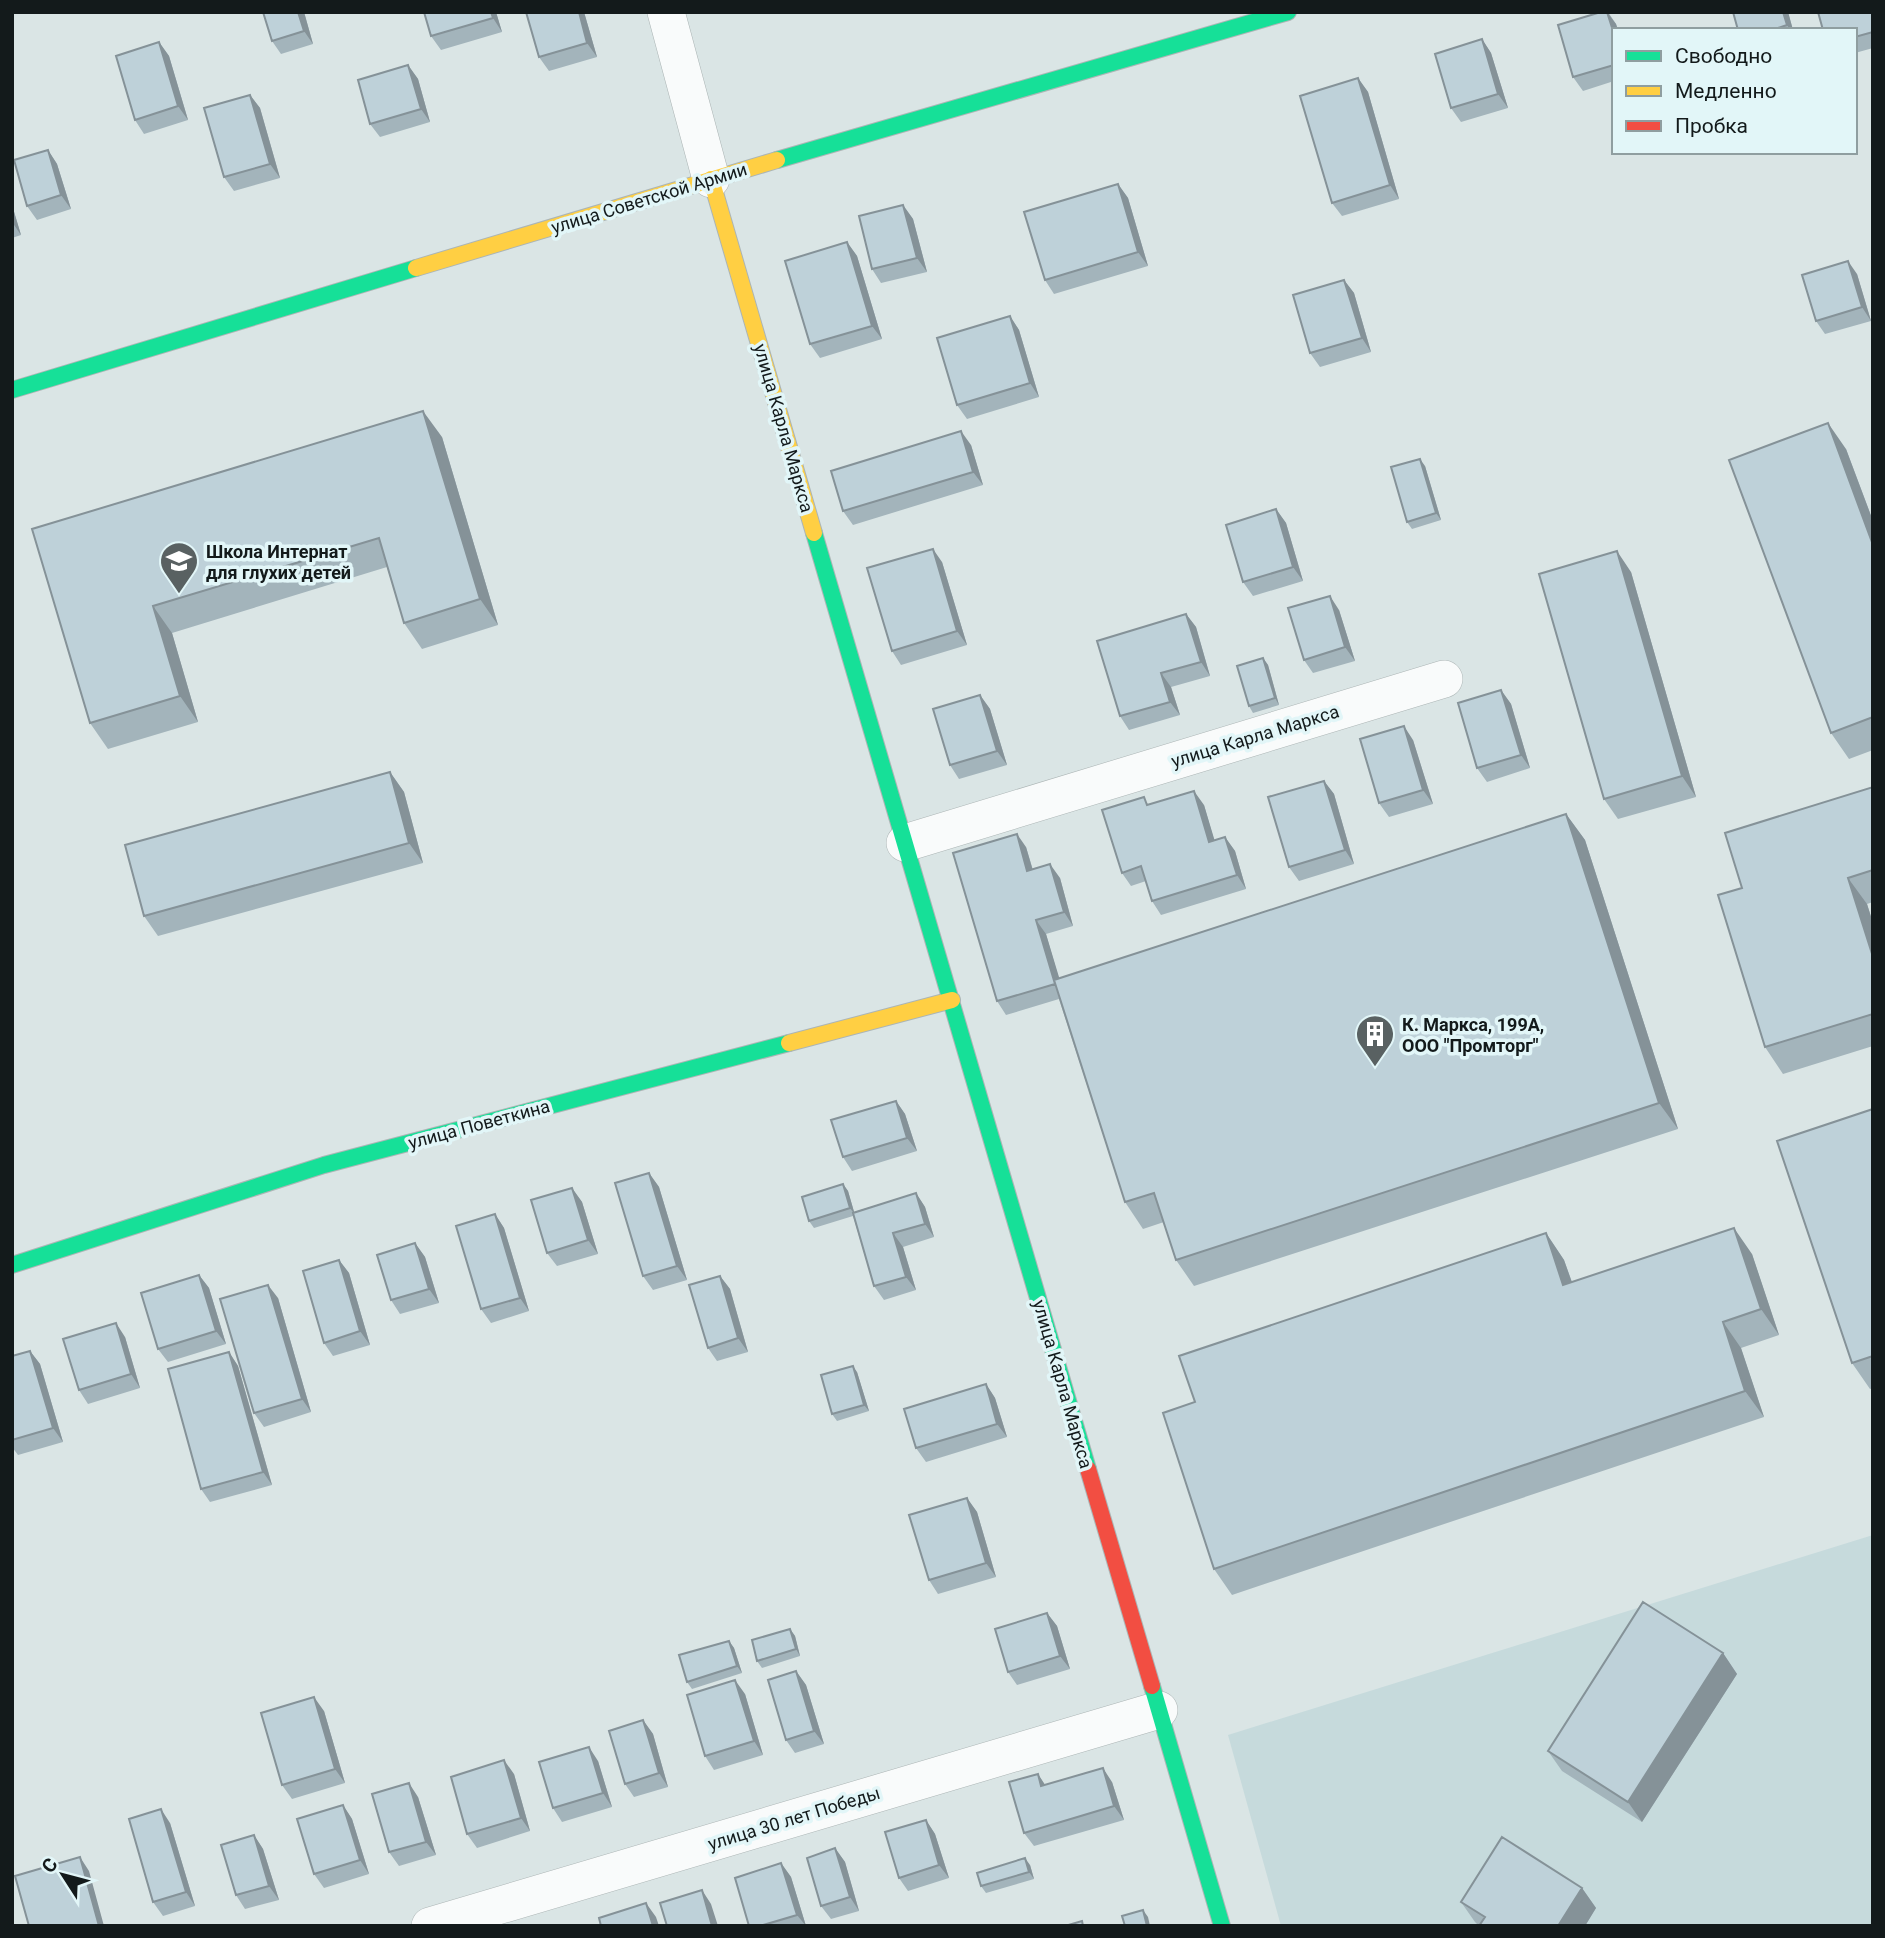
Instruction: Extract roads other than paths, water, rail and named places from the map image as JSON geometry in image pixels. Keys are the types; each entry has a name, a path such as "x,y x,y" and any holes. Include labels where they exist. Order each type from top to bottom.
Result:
{"street":[{"name":"улица Карла Маркса","path":"666,12 711,179 1222,1926"},
{"name":"улица Советской Армии","path":"12,390 711,179 1288,12"},
{"name":"улица Карла Маркса","path":"905,843 1444,679"},
{"name":"улица Поветкина","path":"12,1265 324,1165 951,1000"},
{"name":"улица 30 лет Победы","path":"430,1926 1159,1710"}],"place":[{"name":"Школа Интернат для глухих детей","path":"179,595"},
{"name":"К. Маркса, 199А, ООО \"Промторг\"","path":"1375,1068"}]}
